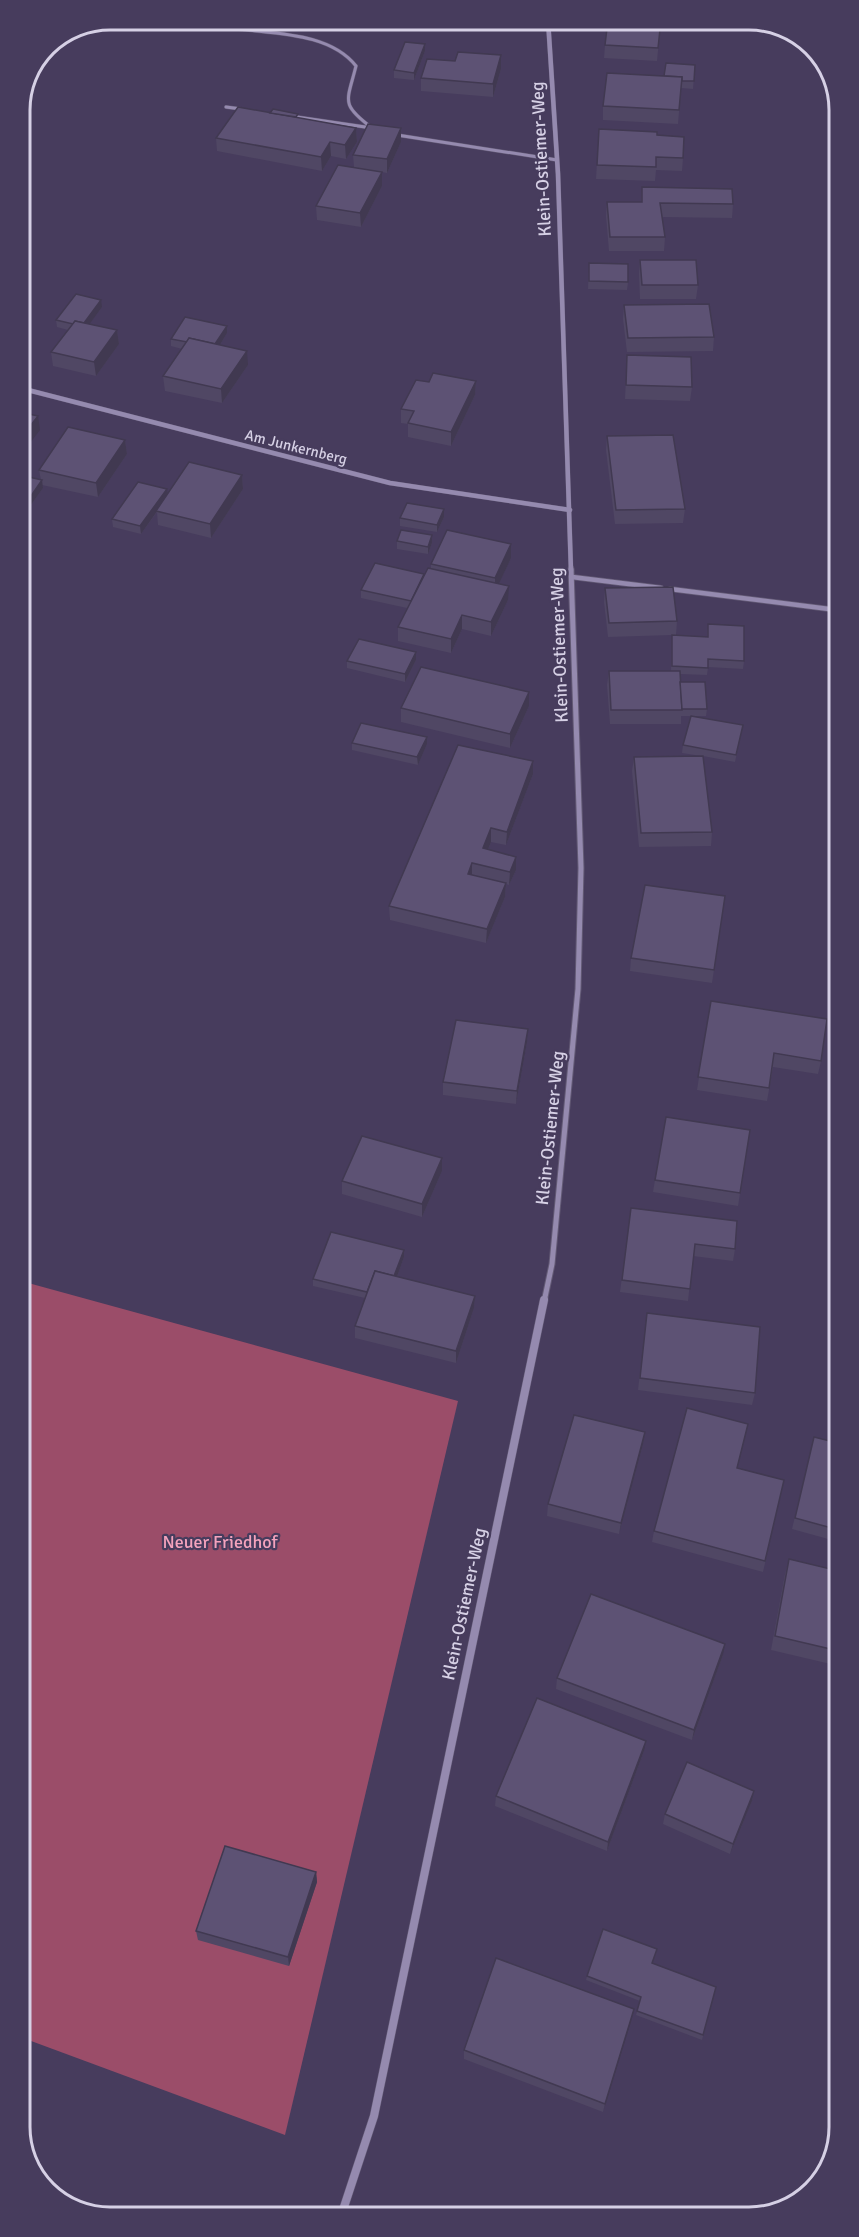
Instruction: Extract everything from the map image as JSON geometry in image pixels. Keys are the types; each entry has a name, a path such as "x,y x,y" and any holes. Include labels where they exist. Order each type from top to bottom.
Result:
{"street":[{"name":"Klein-Ostiemer-Weg","path":"344,2207 374,2116 552,1263 579,989 582,868 557,160 549,30"},
{"name":"Am Junkernberg","path":"30,391 390,483 570,510"}],"lane":[{"path":"245,30 315,42 346,53 356,66 348,99 352,113 372,128"},
{"path":"226,107 249,110"},
{"path":"294,117 381,131"},
{"path":"390,134 557,160"},
{"path":"572,577 829,609"}],"green space":[{"name":"Neuer Friedhof","path":"30,1283 458,1401 285,2135 30,2041"}],"building":[{"path":"607,30 660,30 658,48 605,45"},
{"path":"405,42 425,44 414,73 394,70"},
{"path":"458,52 501,55 493,84 421,78 427,59 455,61"},
{"path":"666,63 695,65 694,81 682,81 682,77 664,76"},
{"path":"607,73 682,77 679,110 603,106"},
{"path":"238,107 356,128 345,145 330,142 321,157 216,138"},
{"path":"273,109 298,114 296,117 270,113"},
{"path":"368,124 401,128 387,159 353,155"},
{"path":"599,129 657,132 657,135 684,137 683,158 656,157 656,167 597,165"},
{"path":"338,165 382,172 360,213 316,206"},
{"path":"642,187 732,189 733,204 660,203 665,237 610,237 607,202 642,202"},
{"path":"640,260 696,260 698,285 642,285"},
{"path":"589,263 628,264 628,282 589,281"},
{"path":"76,294 101,300 84,323 75,321 73,324 56,320"},
{"path":"709,304 714,337 628,338 624,305"},
{"path":"185,317 227,326 215,344 189,338 187,342 171,339"},
{"path":"75,321 117,330 94,362 51,352"},
{"path":"189,338 247,351 221,389 163,376"},
{"path":"627,355 691,357 692,387 626,385"},
{"path":"433,373 476,381 451,432 408,423 414,411 401,409 416,380 429,382"},
{"path":"30,414 38,416 30,426"},
{"path":"68,427 125,440 96,483 39,470"},
{"path":"673,435 685,509 616,510 607,436"},
{"path":"189,462 242,475 210,524 156,511"},
{"path":"30,477 42,480 30,497"},
{"path":"138,482 167,489 140,526 112,519"},
{"path":"407,503 444,509 437,525 400,518"},
{"path":"401,530 432,535 428,547 397,541"},
{"path":"447,530 511,544 495,578 431,564"},
{"path":"375,563 424,574 411,601 361,590"},
{"path":"428,568 509,586 491,622 462,615 451,639 398,627"},
{"path":"673,587 677,621 609,623 605,588"},
{"path":"708,624 744,626 744,661 708,659 708,668 672,666 672,635 708,637"},
{"path":"359,639 416,652 405,674 347,661"},
{"path":"421,667 529,692 510,734 401,708"},
{"path":"609,671 680,671 682,710 611,710"},
{"path":"680,682 705,682 707,709 682,709"},
{"path":"691,716 743,725 736,755 683,745"},
{"path":"361,723 427,737 417,757 352,743"},
{"path":"458,745 533,761 507,832 491,828 483,848 516,857 510,872 472,863 468,874 506,883 487,929 389,906"},
{"path":"703,756 712,832 641,833 634,757"},
{"path":"645,885 725,896 714,970 631,958"},
{"path":"711,1001 827,1019 821,1061 774,1053 769,1088 698,1077"},
{"path":"456,1020 528,1029 517,1091 443,1082"},
{"path":"666,1117 750,1130 740,1193 655,1180"},
{"path":"362,1136 442,1158 422,1204 342,1181"},
{"path":"631,1208 737,1221 735,1249 695,1244 690,1289 622,1280"},
{"path":"331,1232 404,1250 394,1276 375,1271 367,1292 313,1279"},
{"path":"375,1271 475,1296 456,1351 355,1326"},
{"path":"647,1313 760,1327 755,1393 640,1378"},
{"path":"687,1408 748,1424 737,1468 784,1480 765,1561 654,1531"},
{"path":"574,1415 645,1432 621,1523 548,1504"},
{"path":"814,1437 829,1441 829,1527 795,1518"},
{"path":"789,1559 829,1569 829,1649 775,1636"},
{"path":"591,1594 725,1644 694,1730 557,1678"},
{"path":"537,1698 646,1741 608,1842 496,1796"},
{"path":"687,1762 754,1791 733,1844 665,1814"},
{"path":"225,1846 316,1872 288,1957 196,1931"},
{"path":"603,1929 657,1949 652,1963 716,1987 703,2035 637,2011 641,1997 587,1976"},
{"path":"496,1958 634,2009 605,2104 464,2050"}]}
